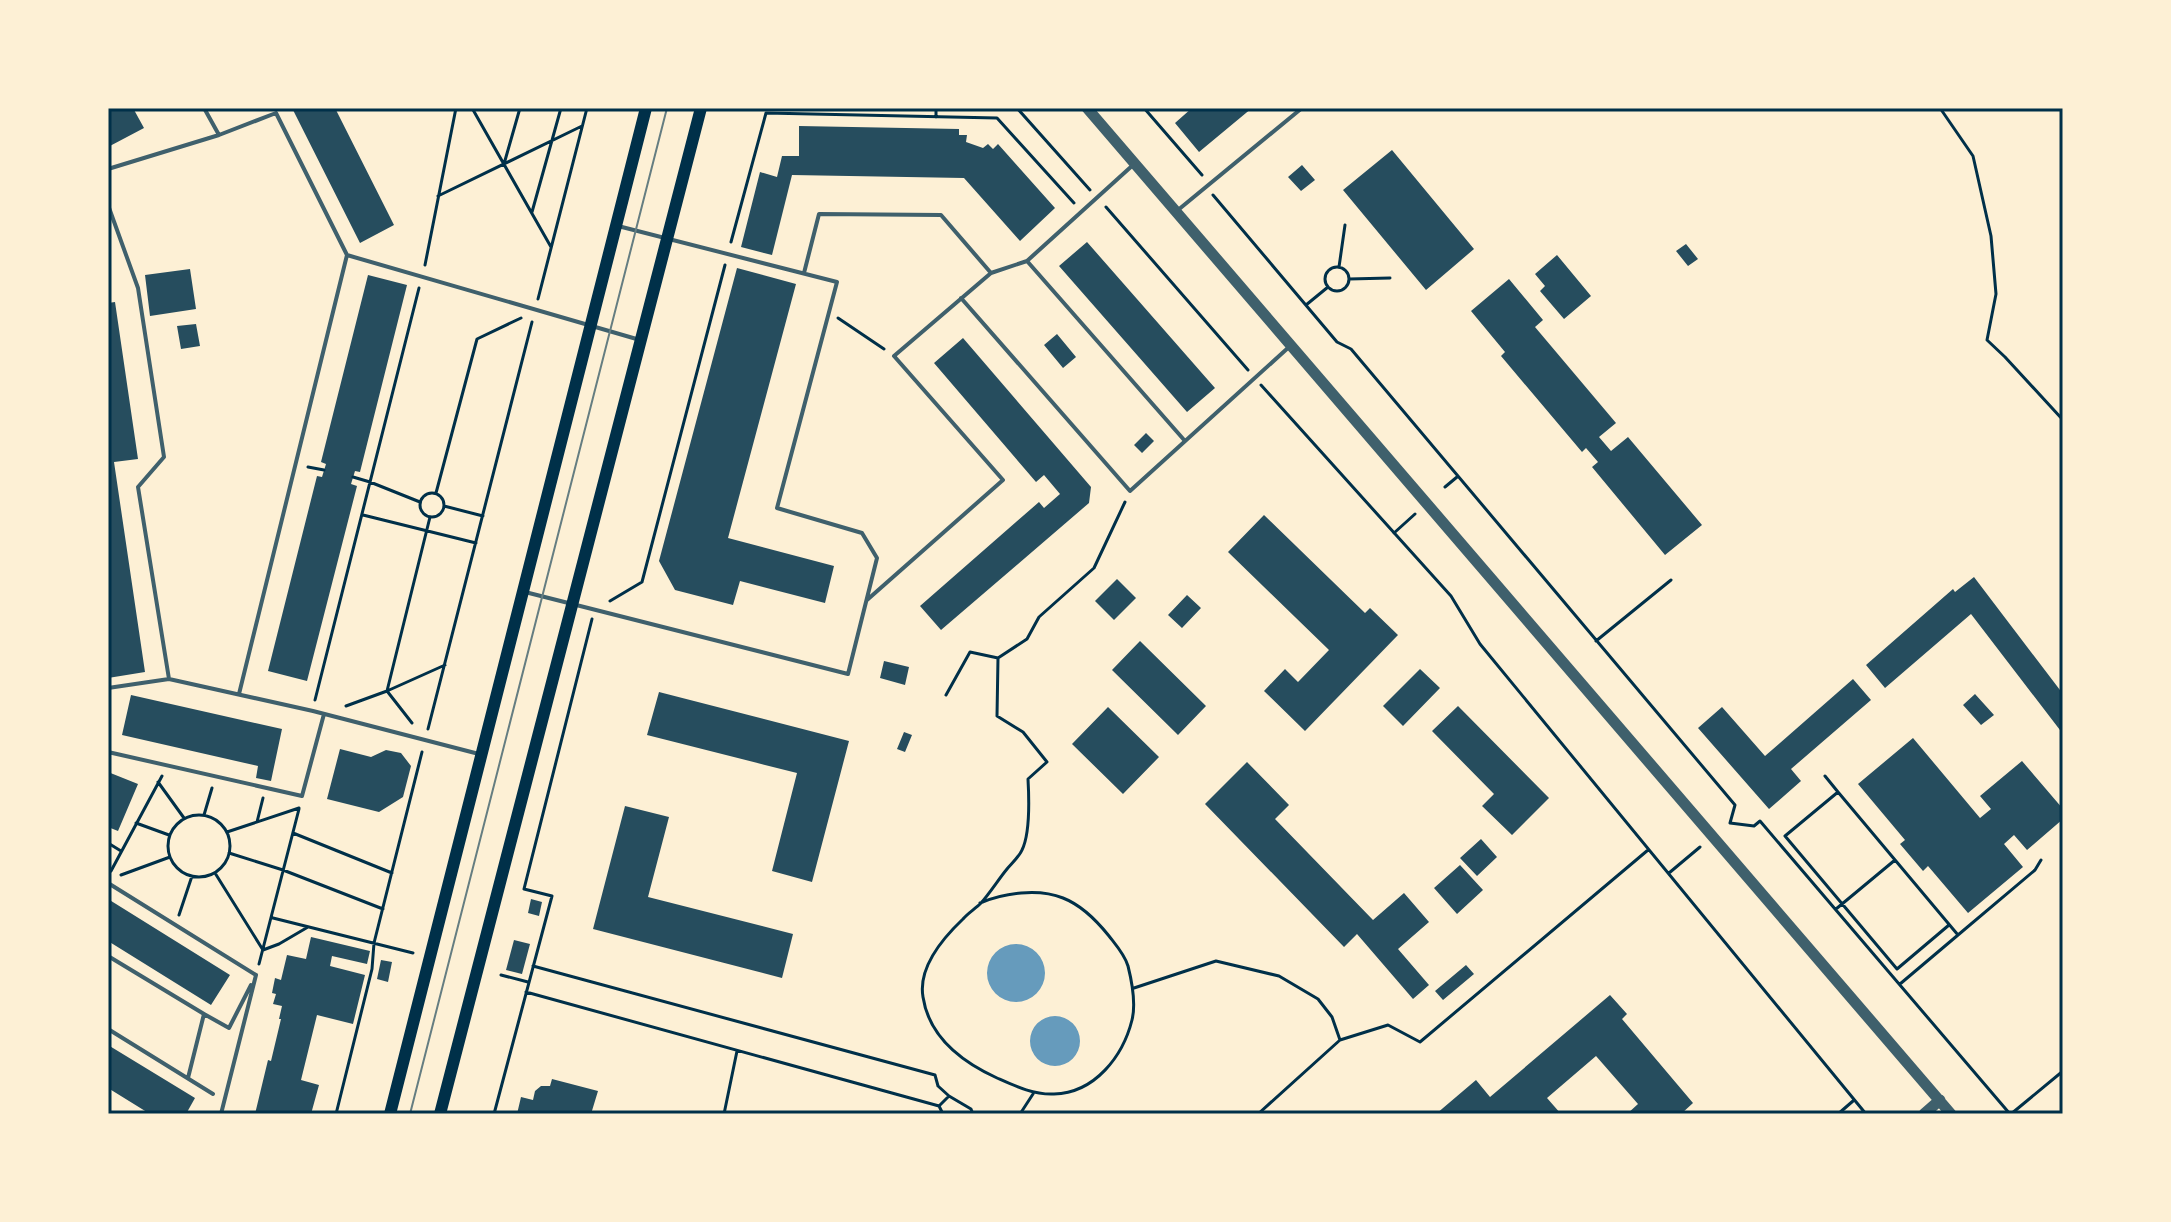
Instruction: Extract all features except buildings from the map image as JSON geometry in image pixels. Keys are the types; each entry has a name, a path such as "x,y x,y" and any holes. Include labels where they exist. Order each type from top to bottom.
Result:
{"main road":[{"path":"390,1114 646,108"},
{"path":"440,1114 701,108"}],"street":[{"path":"1087,108 1951,1114"},
{"path":"1924,1114 1940,1100"}],"lane":[{"path":"204,108 219,135"},
{"path":"1176,211 1302,108"},
{"path":"108,169 219,135 276,113 347,255 239,694"},
{"path":"865,602 1003,480 894,356 991,273 1027,261 1135,163"},
{"path":"108,205 138,288 164,457 138,487 169,679"},
{"path":"804,273 819,214 941,215 991,273"},
{"path":"523,591 848,674 877,558 862,533 777,508 837,282 616,226"},
{"path":"347,255 640,340"},
{"path":"1027,261 1185,441"},
{"path":"961,298 1130,491 1291,345"},
{"path":"108,688 169,679 313,711 482,755"},
{"path":"108,752 302,796 324,714"},
{"path":"108,883 256,975"},
{"path":"108,956 229,1028 256,975"},
{"path":"221,1114 256,975"},
{"path":"188,1078 204,1014"},
{"path":"108,1029 213,1094"}],"path":[{"path":"313,711 422,278 456,108"},
{"path":"472,108 551,247"},
{"path":"504,164 520,108"},
{"path":"532,212 561,108"},
{"path":"336,1114 372,969 374,943 587,108"},
{"path":"798,113 803,108"},
{"path":"936,108 936,117"},
{"path":"1017,108 1451,596 1480,644 1866,1114"},
{"path":"1144,108 1337,342 1351,349 1425,435 1457,477 1735,805 1730,823 1754,826 1760,821 2010,1114 2063,1071"},
{"path":"1940,108 1973,156 1991,236 1996,294 1987,340 2063,420"},
{"path":"494,1114 552,896 524,889 595,610 642,582 767,110 997,118 1081,212"},
{"path":"438,196 583,125"},
{"path":"1339,267 1345,225"},
{"path":"1339,267 1345,270 1349,279 1343,290 1335,291 1328,287 1325,279 1327,271 1339,267"},
{"path":"1349,279 1390,278"},
{"path":"1306,305 1328,287"},
{"path":"436,493 477,339 535,311"},
{"path":"829,312 894,356"},
{"path":"295,464 324,470"},
{"path":"353,477 420,502"},
{"path":"1445,487 1457,477"},
{"path":"946,695 970,652 998,658 1027,639 1039,617 1094,568 1130,491"},
{"path":"436,493 443,498 444,506 438,516 430,517 423,513 420,502 425,495 436,493"},
{"path":"444,506 483,516"},
{"path":"362,514 476,543"},
{"path":"1394,533 1415,514"},
{"path":"387,691 430,517"},
{"path":"1596,641 1671,580"},
{"path":"980,903 998,896 1037,893 1063,898 1097,922 1117,945 1127,962 1133,1018 1121,1049 1102,1075 1081,1088 1056,1094 1017,1087 988,1074 949,1048 934,1029 926,1010 922,992 926,968 943,941 980,903 1022,850 1029,811 1028,779 1047,762 1023,732 997,716 998,658"},
{"path":"324,714 445,665"},
{"path":"387,691 426,740"},
{"path":"108,876 167,765"},
{"path":"204,815 215,776"},
{"path":"1825,776 1958,935"},
{"path":"158,782 184,818"},
{"path":"257,822 266,788"},
{"path":"1838,792 1785,836 1897,969"},
{"path":"227,832 299,808 256,975"},
{"path":"204,815 217,820 227,832 229,853 215,873 203,877 192,876 178,869 170,857 167,844 174,827 184,818 204,815"},
{"path":"136,823 169,835"},
{"path":"293,833 392,873"},
{"path":"108,843 121,851"},
{"path":"1668,874 1700,847"},
{"path":"1258,1114 1340,1040 1388,1025 1420,1042 1648,850"},
{"path":"229,853 283,870 383,909"},
{"path":"120,876 170,857"},
{"path":"1835,909 1895,860"},
{"path":"1899,984 2035,870 2041,860"},
{"path":"215,873 263,950"},
{"path":"176,925 192,876"},
{"path":"271,918 413,953"},
{"path":"1891,975 1949,925"},
{"path":"263,950 308,927"},
{"path":"1132,988 1216,961 1279,976 1318,999 1332,1017 1340,1040"},
{"path":"533,966 935,1075 938,1086 971,1109 973,1114"},
{"path":"501,975 529,982"},
{"path":"526,992 939,1106 943,1114"},
{"path":"724,1114 737,1051"},
{"path":"1020,1114 1034,1092"},
{"path":"939,1106 949,1096"},
{"path":"1838,1114 1854,1100"}],"water":[{"path":"1016,944 1037,952 1045,973 1037,994 1016,1002 995,994 987,973 995,952"},
{"path":"1055,1016 1072,1024 1080,1041 1072,1058 1055,1066 1038,1058 1030,1041 1038,1024"}],"tram line":[{"path":"410,1114 667,108"}]}
